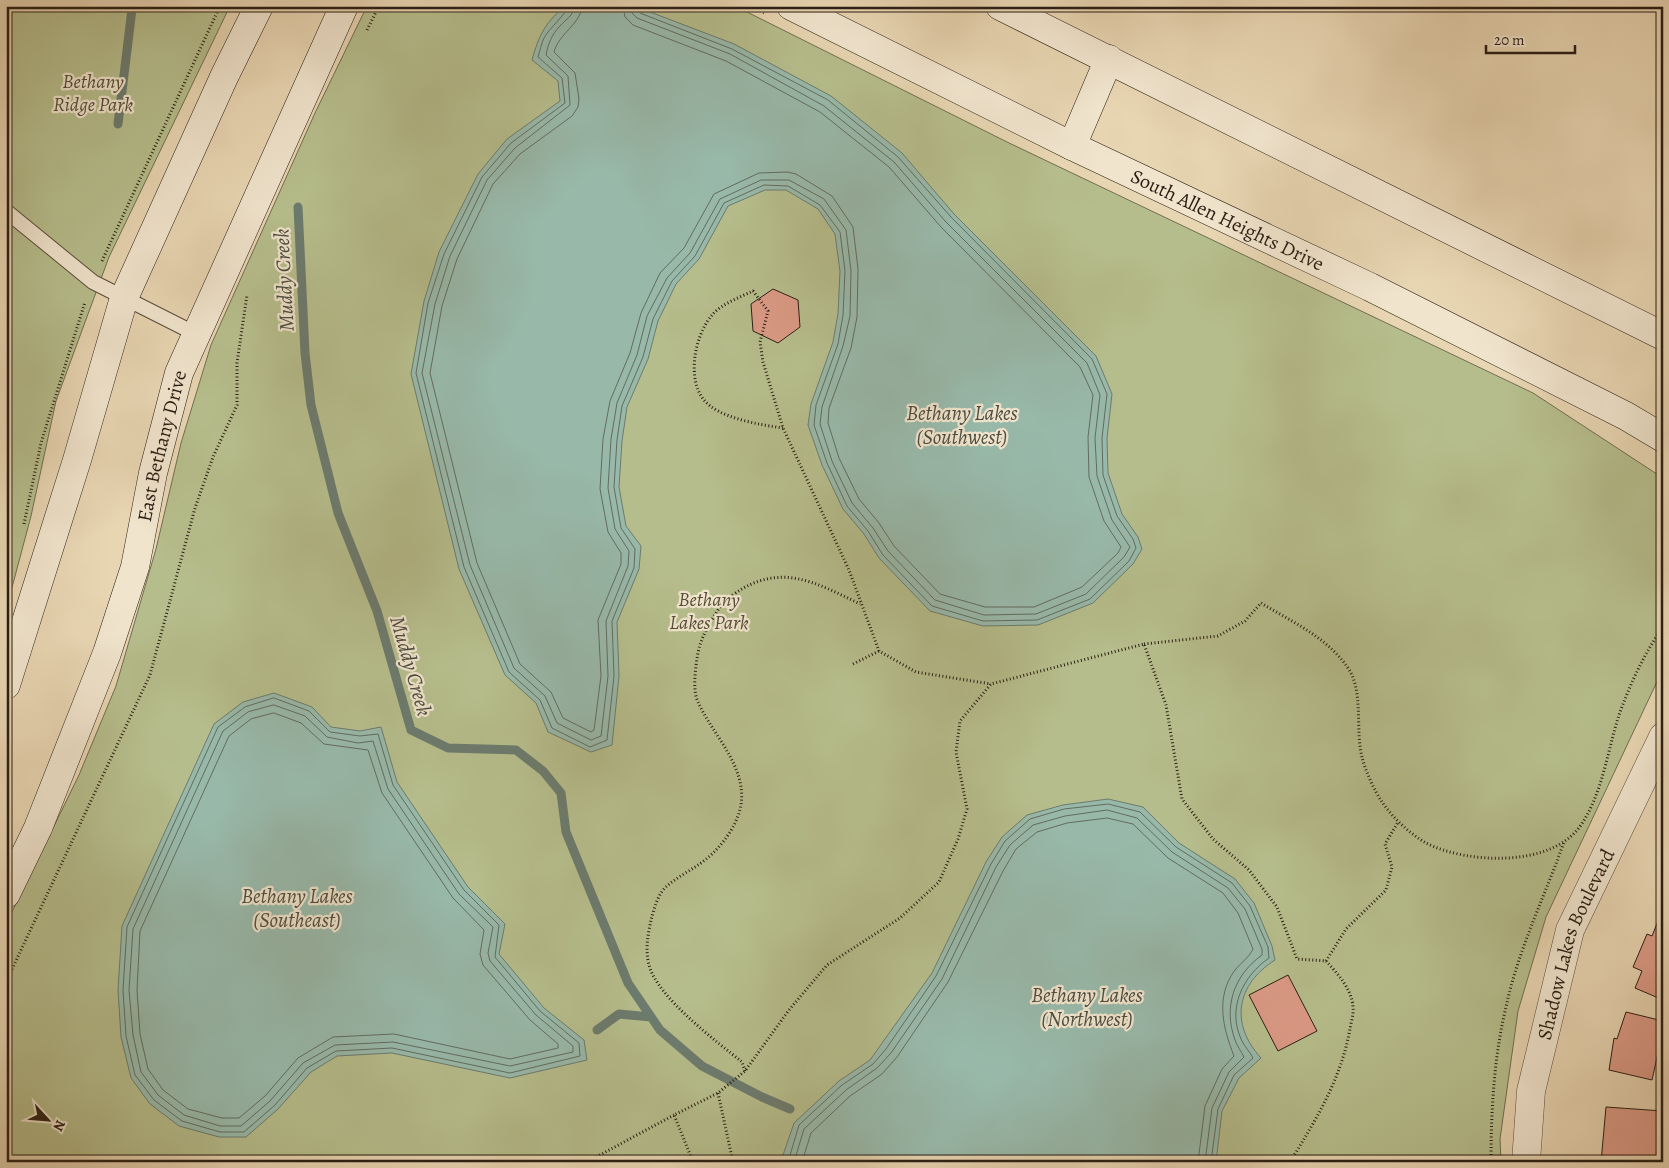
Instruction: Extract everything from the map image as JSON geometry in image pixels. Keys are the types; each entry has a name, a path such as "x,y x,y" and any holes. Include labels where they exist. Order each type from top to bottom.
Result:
{"main road":[{"path":"6,685 74,469 124,298 224,77 259,6"},
{"name":"East Bethany Drive","path":"6,894 38,828 107,653 134,567 153,473 179,373 198,335 344,6"},
{"name":"South Allen Heights Drive","path":"791,6 1072,146 1349,276 1626,416 1663,438"},
{"path":"1000,6 1663,336"},
{"path":"1072,146 1109,59"},
{"name":"Shadow Lakes Boulevard","path":"1526,1162 1531,1091 1570,930 1662,739"}],"lane":[{"path":"6,211 93,282 198,335"}],"path":[{"path":"6,982 150,675 195,508 213,457 237,405 237,363 249,286"},
{"path":"783,428 752,424 726,414 704,400 695,377 696,342 713,314 736,299 753,292 768,311 760,342 763,362 783,428 849,570 879,651 916,672 991,684 1144,644 1218,636 1245,621 1261,603 1328,643 1350,669 1358,701 1362,757 1381,800 1398,822 1427,843 1487,860 1538,854 1564,841 1580,827 1598,791 1620,714 1645,654 1663,627"},
{"path":"745,1071 742,1062 694,1023 665,992 649,965 647,936 655,906 665,887 701,864 719,847 736,822 741,804 740,783 731,759 697,700 694,679 699,642 721,604 749,584 778,575 815,582 860,604"},
{"path":"1144,644 1166,705 1182,800 1213,839 1250,870 1277,907 1297,959 1326,961 1342,980 1353,1006 1346,1052 1334,1082 1319,1116 1290,1162"},
{"path":"854,664 879,651"},
{"path":"587,1162 718,1093 745,1071 789,1010 827,965 900,918 939,882 958,839 967,809 956,752 960,721 991,684"},
{"path":"1326,961 1346,928 1386,890 1392,867 1385,844 1398,822"},
{"path":"1491,1162 1491,1106 1506,1007 1526,940 1564,841"},
{"path":"718,1093 733,1162"},
{"path":"674,1115 693,1162"}],"green space":[{"name":"Bethany Ridge Park","path":"6,6 230,6 109,257 56,401 31,516 6,610"},
{"name":"Bethany Lakes Park","path":"367,6 735,6 1007,142 1533,393 1663,478 1663,669 1546,917 1518,1011 1500,1139 1501,1162 6,1162 6,924 79,775 116,686 156,549 181,443 211,345 315,113"}],"water":[{"name":"Bethany Lakes (Southwest)","path":"565,6 637,7 734,44 831,96 902,153 954,214 1096,356 1112,394 1107,438 1108,473 1122,514 1138,537 1142,549 1133,564 1093,603 1038,625 983,626 930,611 879,558 864,534 843,509 822,465 808,425 811,404 833,342 838,314 840,271 835,234 818,209 786,190 765,190 728,206 699,259 676,284 658,321 648,359 627,407 622,441 619,487 626,526 641,546 639,569 617,622 619,676 612,745 591,752 548,732 536,703 505,675 459,569 411,374 424,301 439,252 478,174 507,139 560,101 558,81 532,60 537,43 544,30 552,18"},
{"name":"Bethany Lakes (Southeast)","path":"274,693 312,707 331,727 360,731 381,727 397,782 468,887 505,924 499,954 544,1008 584,1040 587,1060 510,1078 392,1053 337,1056 311,1072 278,1109 246,1137 219,1137 179,1126 150,1104 131,1078 121,1037 118,990 122,926 214,724 243,702"},
{"name":"Bethany Lakes (Northwest)","path":"1108,799 1143,807 1179,843 1235,879 1254,903 1272,946 1275,960 1252,981 1245,992 1242,1005 1241,1018 1244,1031 1251,1045 1261,1058 1239,1078 1222,1111 1216,1162 783,1162 783,1155 794,1123 839,1081 870,1060 932,973 986,862 1002,837 1027,815 1063,805"}],"building":[{"path":"773,289 798,300 800,327 778,343 753,331 751,304"},
{"path":"1658,921 1663,923 1663,1000 1635,988 1642,971 1633,967 1647,934 1652,936"},
{"path":"1288,975 1317,1031 1278,1051 1249,995"},
{"path":"1626,1012 1663,1021 1663,1054 1658,1053 1652,1080 1609,1070 1614,1038 1617,1039"},
{"path":"1606,1107 1663,1111 1663,1162 1601,1162"}],"waterway":[{"name":"Muddy Creek","path":"118,124 132,9 130,6"},
{"name":"Muddy Creek","path":"298,207 305,353 311,405 338,513 377,611 411,730 448,748 516,750 543,771 561,793 566,832 628,983 660,1030 702,1066 762,1097 790,1109"},
{"name":"Muddy Creek","path":"597,1030 619,1014 651,1017"}]}
